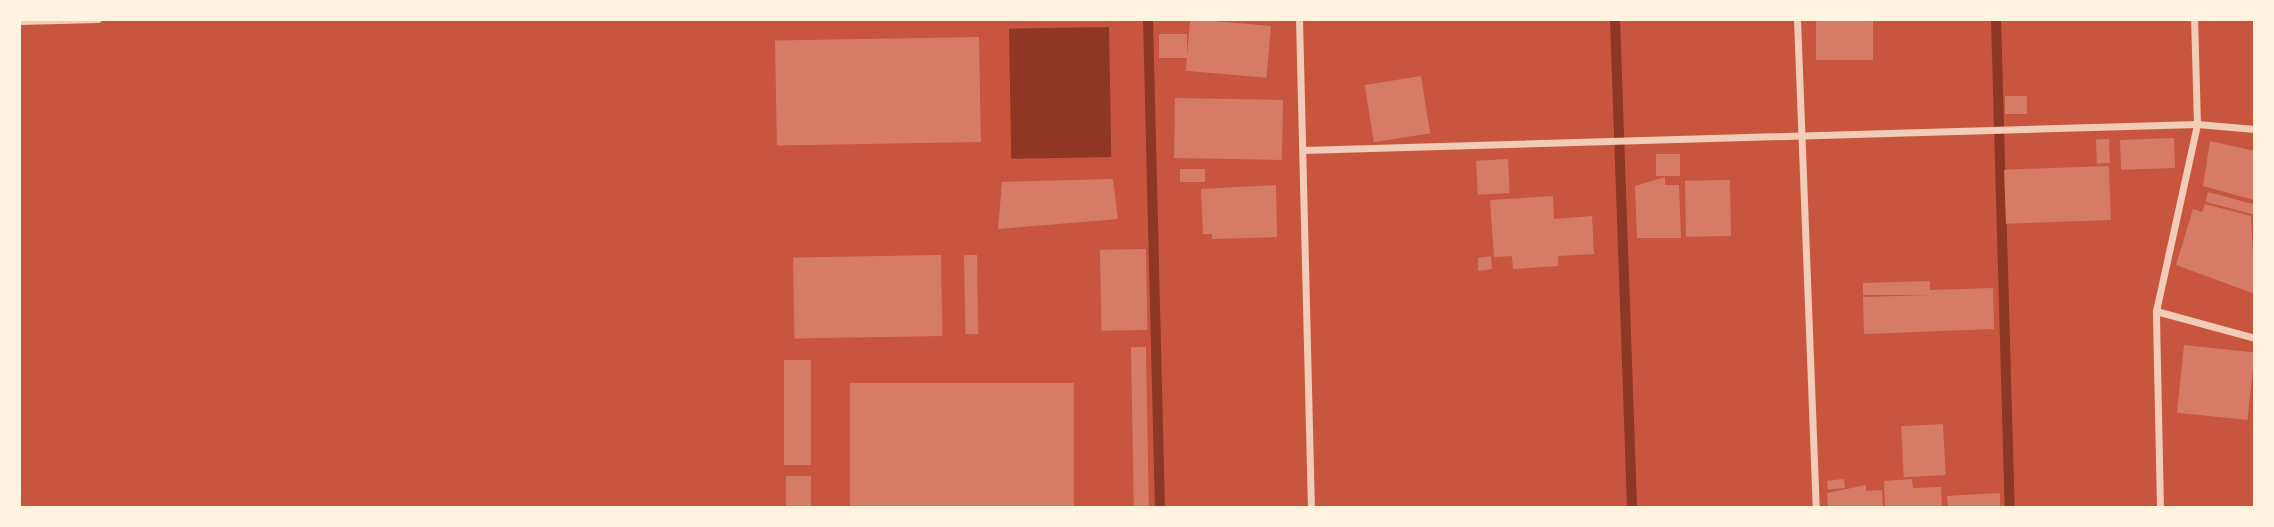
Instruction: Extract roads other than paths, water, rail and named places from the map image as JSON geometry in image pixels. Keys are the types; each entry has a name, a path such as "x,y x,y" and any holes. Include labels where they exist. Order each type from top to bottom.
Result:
{"street":[{"path":"19,21 98,19"},
{"path":"1299,19 1311,508"},
{"path":"1797,19 1816,508"},
{"path":"2160,508 2156,311 2197,124 2194,19"},
{"path":"1303,150 2197,124 2255,129"},
{"path":"2156,311 2255,338"}],"waterway":[{"path":"1148,19 1160,508"},
{"path":"1615,19 1632,508"},
{"path":"1996,19 2010,508"}]}
